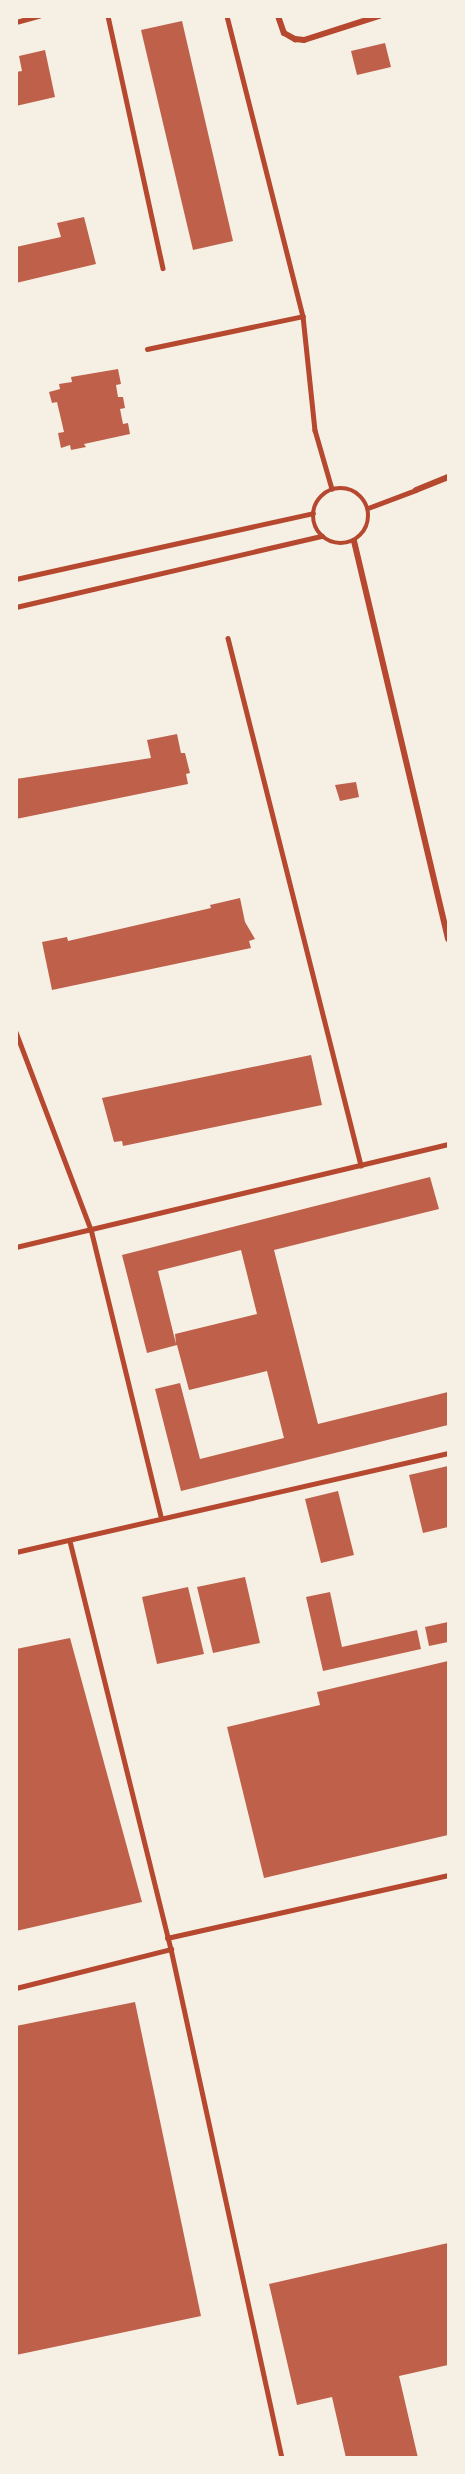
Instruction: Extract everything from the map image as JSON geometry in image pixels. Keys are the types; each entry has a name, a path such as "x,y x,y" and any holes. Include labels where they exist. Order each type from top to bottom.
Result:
{"street":[{"path":"278,16 281,26 289,37 304,40 379,16"},
{"path":"416,490 448,477"},
{"path":"354,541 448,939"}],"lane":[{"path":"16,22 39,16"},
{"path":"108,16 163,268"},
{"path":"227,16 303,316 315,430 332,489"},
{"path":"147,349 303,316"},
{"path":"332,489 350,489 358,494 368,508 367,527 354,541 334,543 322,536 314,523 313,513 316,503 332,489"},
{"path":"368,508 416,490"},
{"path":"16,579 313,513"},
{"path":"16,607 322,536"},
{"path":"228,638 361,1165"},
{"path":"16,1032 91,1229 161,1517"},
{"path":"16,1247 448,1144"},
{"path":"16,1552 448,1453"},
{"path":"70,1541 171,1949 282,2457"},
{"path":"167,1938 448,1875"},
{"path":"16,1988 171,1949"}],"building":[{"path":"182,21 233,241 193,250 141,30"},
{"path":"385,43 391,67 357,75 351,51"},
{"path":"45,50 55,97 16,106 16,72 22,71 19,56"},
{"path":"84,217 96,264 16,283 16,247 61,237 57,223"},
{"path":"118,369 121,384 116,385 118,397 123,397 125,408 120,409 123,424 128,423 130,434 84,444 86,447 71,450 70,445 61,448 58,433 64,432 57,402 52,403 49,392 60,389 59,384 72,382 71,377"},
{"path":"177,734 181,753 185,753 190,773 186,774 188,784 16,819 16,779 151,758 147,740"},
{"path":"356,782 359,797 340,801 335,785"},
{"path":"240,898 245,922 255,939 249,941 251,948 52,990 42,942 67,937 68,941 211,908 210,905"},
{"path":"311,1055 322,1105 123,1146 122,1141 114,1142 102,1098"},
{"path":"430,1177 439,1209 274,1250 318,1424 448,1392 448,1425 181,1491 155,1389 180,1383 200,1459 284,1438 267,1371 189,1390 177,1345 147,1353 122,1255","holes":["241,1250 257,1314 175,1334 176,1344 158,1271"]},
{"path":"448,1466 448,1527 423,1533 409,1475"},
{"path":"338,1491 354,1555 321,1563 305,1499"},
{"path":"245,1577 260,1643 213,1653 197,1587"},
{"path":"188,1587 204,1654 157,1664 142,1597"},
{"path":"330,1592 342,1647 417,1630 421,1649 323,1671 306,1597"},
{"path":"448,1622 448,1642 429,1646 425,1627"},
{"path":"70,1638 142,1902 16,1931 16,1649"},
{"path":"448,1661 448,1835 264,1878 227,1727 320,1705 317,1692"},
{"path":"135,2002 201,2316 16,2355 16,2026"},
{"path":"448,2243 448,2365 399,2376 418,2458 346,2458 332,2397 297,2405 269,2284"}]}
